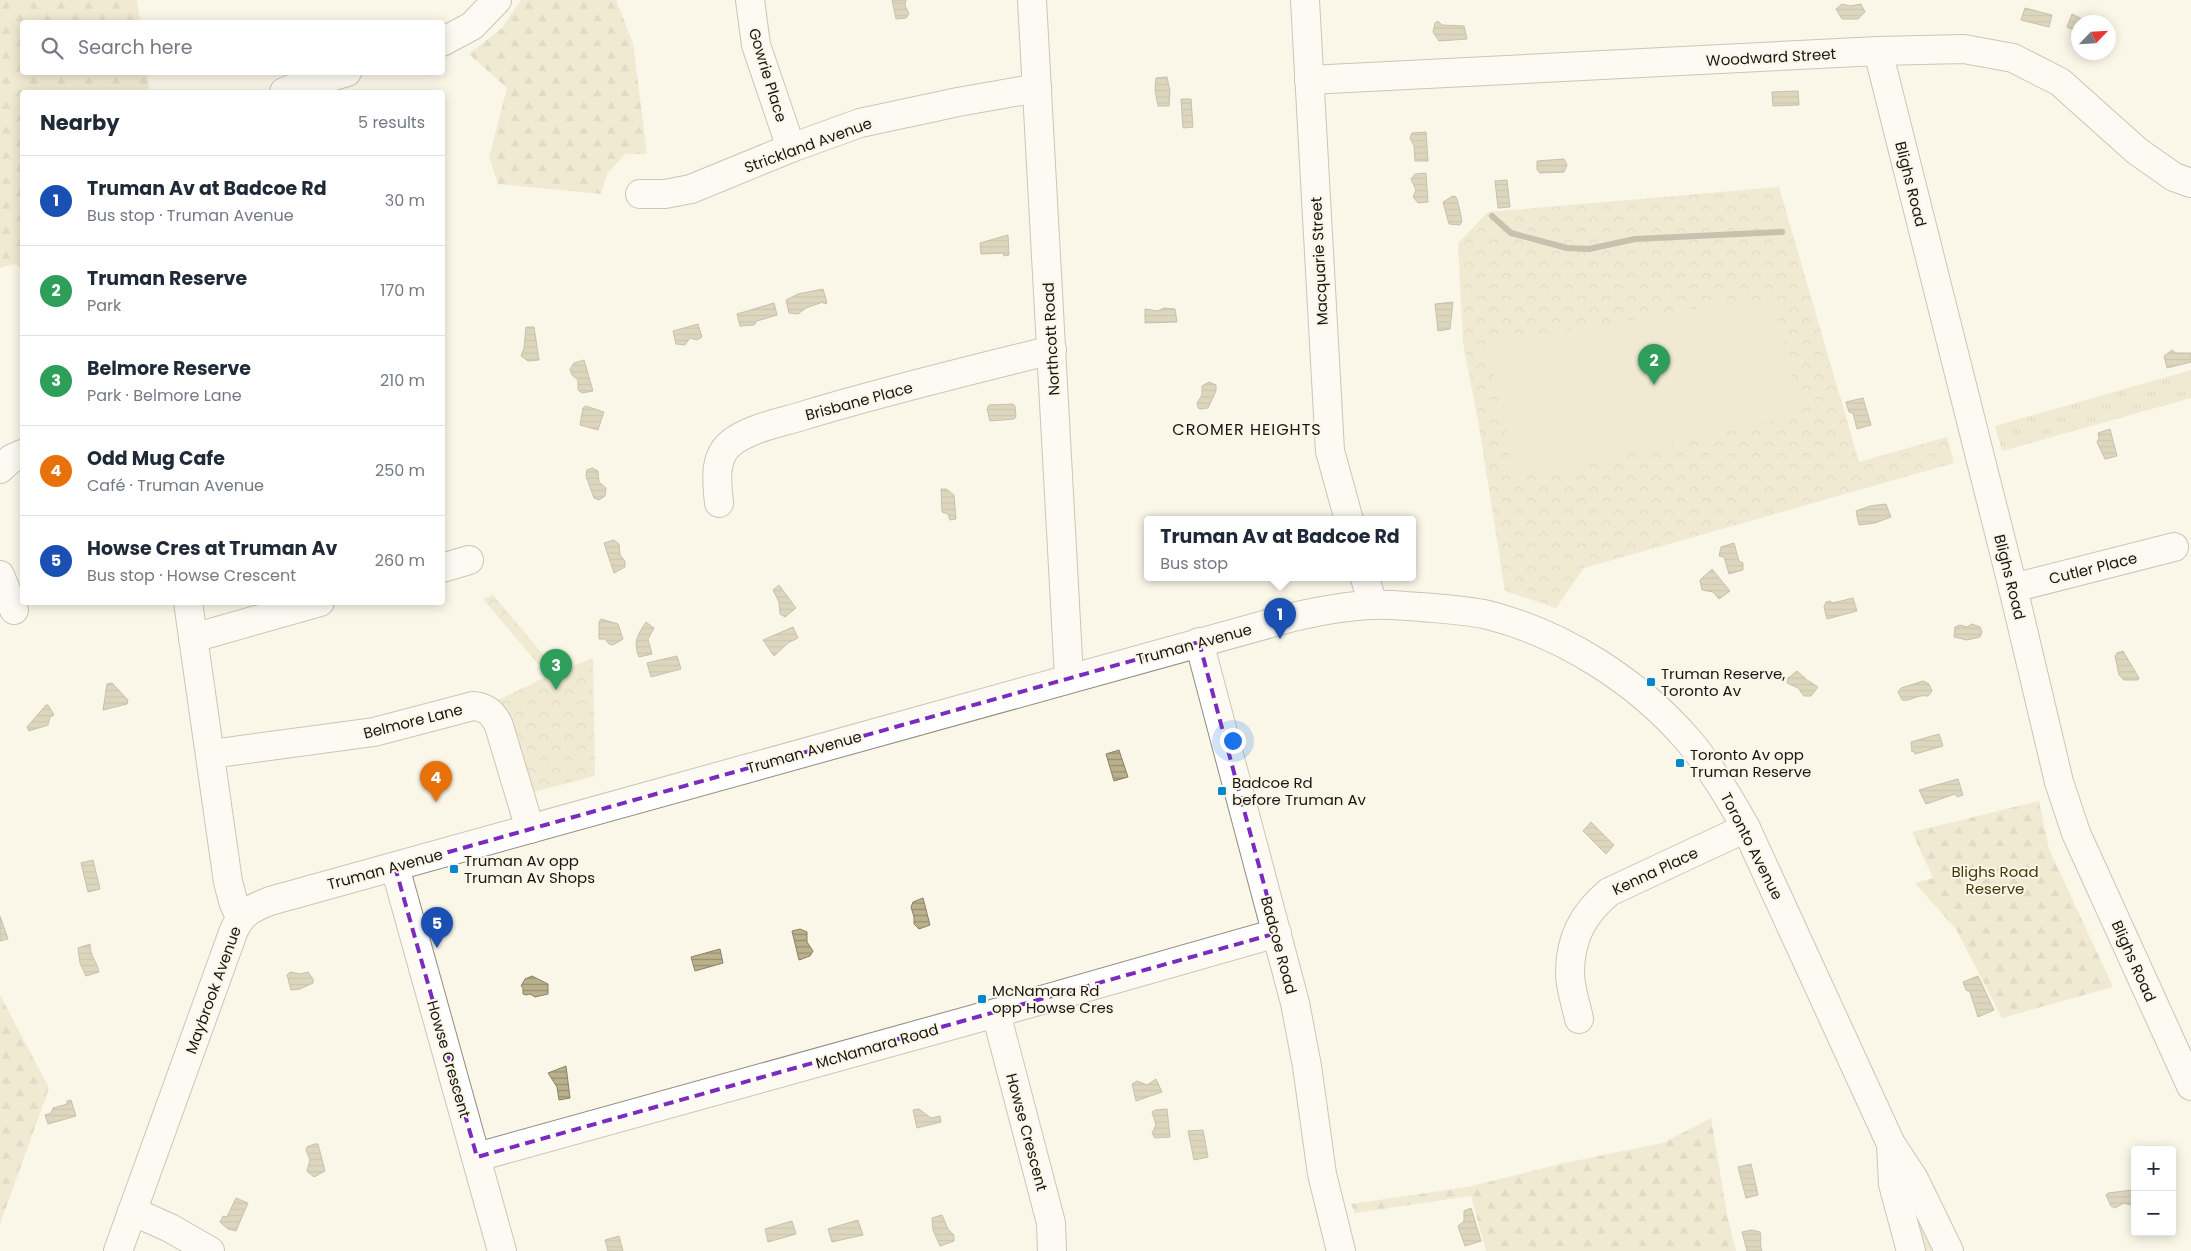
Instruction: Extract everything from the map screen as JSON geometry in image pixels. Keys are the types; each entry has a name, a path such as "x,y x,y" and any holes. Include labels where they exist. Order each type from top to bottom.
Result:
{"street":[{"path":"445,40 472,26 497,0"},
{"name":"Gowrie Place","path":"750,0 756,45 791,148"},
{"name":"Northcott Road","path":"1032,0 1069,678"},
{"name":"Macquarie Street","path":"1305,0 1330,452 1348,516"},
{"name":"Woodward Street","path":"1309,80 1964,49 2013,58 2060,82 2137,151 2174,176 2191,183"},
{"name":"Blighs Road","path":"1878,52 2013,588 2059,782 2076,833 2191,1086"},
{"path":"289,90 337,75"},
{"name":"Strickland Avenue","path":"640,194 665,194 691,189 791,148 860,124 958,102 1037,88"},
{"name":"Brisbane Place","path":"719,503 718,461 730,444 747,433 834,407 1052,350"},
{"path":"0,469 11,459 20,455"},
{"name":"Cutler Place","path":"2013,588 2174,547"},
{"path":"445,567 469,560"},
{"path":"0,575 14,610"},
{"path":"1366,581 1373,605"},
{"name":"Maybrook Avenue","path":"118,1251 240,917 228,882 188,605"},
{"path":"194,638 310,605"},
{"name":"Truman Avenue","path":"240,917 247,911 270,901 1293,616 1336,608 1373,605"},
{"name":"Toronto Avenue","path":"1373,605 1453,609 1487,615 1546,635 1590,659 1642,696 1688,740 1729,796 1746,828 1891,1144 1914,1179 1949,1251"},
{"name":"Badcoe Road","path":"1199,642 1295,1003 1307,1066 1322,1174 1340,1251"},
{"name":"Belmore Lane","path":"211,754 374,732 473,706 481,706 490,712 499,726 530,829"},
{"name":"Kenna Place","path":"1579,1019 1570,974 1574,937 1592,907 1608,892 1746,828"},
{"name":"Howse Crescent","path":"395,867 502,1251"},
{"name":"McNamara Road","path":"477,1157 1277,933"},
{"name":"Howse Crescent","path":"996,1013 1051,1223 1052,1251"},
{"name":"Toronto Avenue","path":"1891,1144 1893,1184 1911,1251"},
{"path":"132,1211 170,1228 210,1251"}],"highlighted area":[{"path":"1199,642 1277,933 477,1157 395,867"}],"green space":[{"path":"0,0 137,0 140,20 20,20 20,75 147,75 149,88 148,90 20,90 20,266 14,264 0,268"},
{"path":"521,0 616,0 633,43 647,154 625,154 607,174 601,194 498,184 489,157 507,88 469,54 502,28"},
{"path":"1779,187 1859,462 1947,437 1954,463 1584,568 1556,608 1505,591 1479,426 1463,343 1458,243 1488,212"},
{"path":"1757,299 1774,307 1798,401 1783,418 1536,476 1514,467 1490,354 1500,342"},
{"path":"2191,370 2191,398 2002,451 1995,426"},
{"path":"493,595 558,672 593,658 595,776 533,792 490,704 548,676 483,599"},
{"name":"Blighs Road Reserve","path":"2039,801 2049,849 2113,987 2002,1018 1956,929 1915,883 1933,878 1912,832"},
{"path":"0,995 49,1088 0,1224"},
{"path":"1711,1118 1727,1215 1736,1251 1486,1251 1471,1196 1355,1213 1351,1204 1468,1187 1564,1163 1663,1143"},
{"path":"1900,1176 1940,1251 1919,1251"}],"shaded area":[{"path":"892,0 906,0 905,5 909,14 906,18 896,19"},
{"path":"1842,4 1850,6 1861,4 1865,12 1858,19 1842,19 1836,9"},
{"path":"2025,8 2052,15 2049,27 2021,20"},
{"path":"2071,17 2071,29 2067,27"},
{"path":"1438,21 1442,25 1464,26 1467,39 1439,41 1433,32 1435,23"},
{"path":"1167,77 1170,91 1169,106 1158,106 1155,90 1156,78"},
{"path":"1798,91 1799,105 1773,106 1772,92"},
{"path":"1181,99 1191,99 1193,127 1183,128"},
{"path":"1426,132 1428,161 1415,161 1414,146 1410,138 1412,133"},
{"path":"1564,159 1567,165 1564,172 1540,173 1537,170 1537,161"},
{"path":"1426,173 1428,202 1418,203 1413,197 1416,190 1411,179 1415,174"},
{"path":"1507,180 1510,207 1498,208 1495,181"},
{"path":"1453,196 1456,197 1459,205 1462,221 1460,225 1449,224 1443,202"},
{"path":"1008,235 1009,255 1004,256 1003,253 981,254 980,243"},
{"path":"823,289 827,303 824,304 823,302 806,308 798,314 789,313 786,300 798,294"},
{"path":"1453,302 1450,329 1438,331 1435,304"},
{"path":"774,303 777,315 757,321 754,325 740,326 737,314"},
{"path":"1164,308 1175,309 1177,322 1145,323 1145,309 1158,311"},
{"path":"698,324 702,337 697,340 690,338 685,345 676,344 673,331"},
{"path":"526,327 534,327 539,360 528,361 521,356 524,348"},
{"path":"2172,350 2176,353 2191,353 2191,362 2167,368 2164,356"},
{"path":"584,360 593,391 582,393 578,390 578,380 572,375 570,369 574,363"},
{"path":"1209,382 1216,385 1216,391 1208,408 1198,408 1197,403 1202,395 1202,386"},
{"path":"1863,398 1871,425 1857,429 1853,413 1849,412 1846,402"},
{"path":"1013,404 1016,417 1014,419 990,421 987,409 989,405"},
{"path":"586,406 604,412 598,430 580,425 583,408"},
{"path":"2110,429 2117,456 2105,459 2097,442 2099,438 2098,433"},
{"path":"592,468 598,471 599,482 606,488 605,496 599,500 594,498 586,476 587,470"},
{"path":"941,489 946,489 954,495 956,519 950,520 948,514 942,512"},
{"path":"1886,504 1891,517 1875,523 1859,525 1856,511 1870,506"},
{"path":"614,540 619,544 620,555 625,561 625,567 614,573 604,543"},
{"path":"1734,543 1739,561 1743,563 1743,570 1729,574 1724,557 1719,556 1721,547"},
{"path":"1712,569 1730,591 1719,599 1713,592 1702,590 1700,580"},
{"path":"779,585 796,608 785,617 780,614 779,602 773,590"},
{"path":"1853,598 1857,611 1827,619 1824,607 1826,602 1830,601 1833,603"},
{"path":"601,619 618,624 623,639 613,645 609,644 605,639 599,639 599,622"},
{"path":"646,622 654,628 648,639 652,654 639,657 636,643 640,631"},
{"path":"1972,624 1980,627 1982,632 1980,637 1967,640 1954,637 1955,627 1960,625 1967,627"},
{"path":"793,627 798,638 788,643 774,656 763,640"},
{"path":"2123,651 2139,678 2138,680 2124,680 2119,675 2115,656"},
{"path":"677,656 681,669 651,677 647,663"},
{"path":"1797,671 1818,687 1811,696 1804,696 1798,688 1787,683 1788,678"},
{"path":"1923,681 1929,684 1932,691 1928,696 1902,700 1898,692 1901,688"},
{"path":"112,683 128,700 127,704 103,710 107,684"},
{"path":"48,705 54,715 50,717 48,725 29,731 27,727"},
{"path":"1939,734 1943,746 1915,754 1914,751 1912,752 1911,742"},
{"path":"1119,750 1128,777 1114,781 1106,754"},
{"path":"1958,779 1963,795 1957,797 1955,794 1926,804 1919,790"},
{"path":"1591,822 1614,845 1606,854 1583,831"},
{"path":"93,860 100,889 88,892 81,863"},
{"path":"923,898 930,925 919,929 914,924 911,907 913,902"},
{"path":"0,916 8,939 0,941"},
{"path":"800,929 807,932 807,942 813,951 810,956 799,960 792,931"},
{"path":"90,944 99,972 86,976 80,963 78,948"},
{"path":"720,949 723,963 695,971 691,957"},
{"path":"290,972 300,974 308,972 313,979 313,983 300,989 291,990 287,975"},
{"path":"532,976 548,984 548,994 535,997 530,994 523,994 521,986 525,979"},
{"path":"1978,976 1994,1010 1978,1017 1970,992 1966,990 1963,982"},
{"path":"566,1066 570,1098 559,1100 557,1087 548,1073"},
{"path":"1156,1079 1162,1092 1136,1101 1132,1084 1137,1081 1147,1085"},
{"path":"71,1100 76,1116 48,1124 45,1115 51,1113 53,1108 67,1104 67,1101"},
{"path":"919,1109 931,1118 940,1116 941,1122 917,1128 913,1110"},
{"path":"1167,1109 1170,1137 1155,1138 1152,1133 1156,1125 1152,1112"},
{"path":"1203,1130 1208,1157 1194,1160 1188,1131"},
{"path":"318,1144 325,1171 314,1177 307,1171 310,1160 306,1150 307,1147"},
{"path":"1751,1164 1758,1195 1746,1198 1738,1167"},
{"path":"2131,1190 2131,1205 2124,1203 2115,1208 2111,1206 2106,1195 2108,1193"},
{"path":"236,1198 248,1203 236,1231 228,1229 220,1222 223,1216 227,1217"},
{"path":"1471,1208 1481,1241 1465,1246 1458,1226 1464,1221 1464,1211"},
{"path":"942,1215 948,1229 954,1235 954,1241 940,1246 933,1230 932,1218"},
{"path":"858,1220 863,1235 832,1242 828,1229"},
{"path":"792,1221 796,1234 768,1242 765,1229"},
{"path":"1752,1230 1760,1232 1762,1251 1747,1251 1742,1232"},
{"path":"619,1236 623,1251 608,1251 605,1240"}],"waterway":[{"path":"1492,216 1511,233 1567,248 1589,249 1635,239 1782,232"}],"place":[{"name":"Truman Reserve","path":"1654,385"},
{"name":"Truman Av at Badcoe Rd","path":"1280,639"},
{"name":"Truman Reserve, Toronto Av","path":"1651,682"},
{"name":"Belmore Reserve","path":"556,690"},
{"name":"Toronto Av opp Truman Reserve","path":"1680,763"},
{"name":"Badcoe Rd before Truman Av","path":"1222,791"},
{"name":"Odd Mug Cafe","path":"436,802"},
{"name":"Truman Av opp Truman Av Shops","path":"454,869"},
{"name":"Howse Cres at Truman Av","path":"437,948"},
{"name":"McNamara Rd opp Howse Cres","path":"982,999"}],"district":[{"name":"CROMER HEIGHTS","path":"1247,429"}]}
